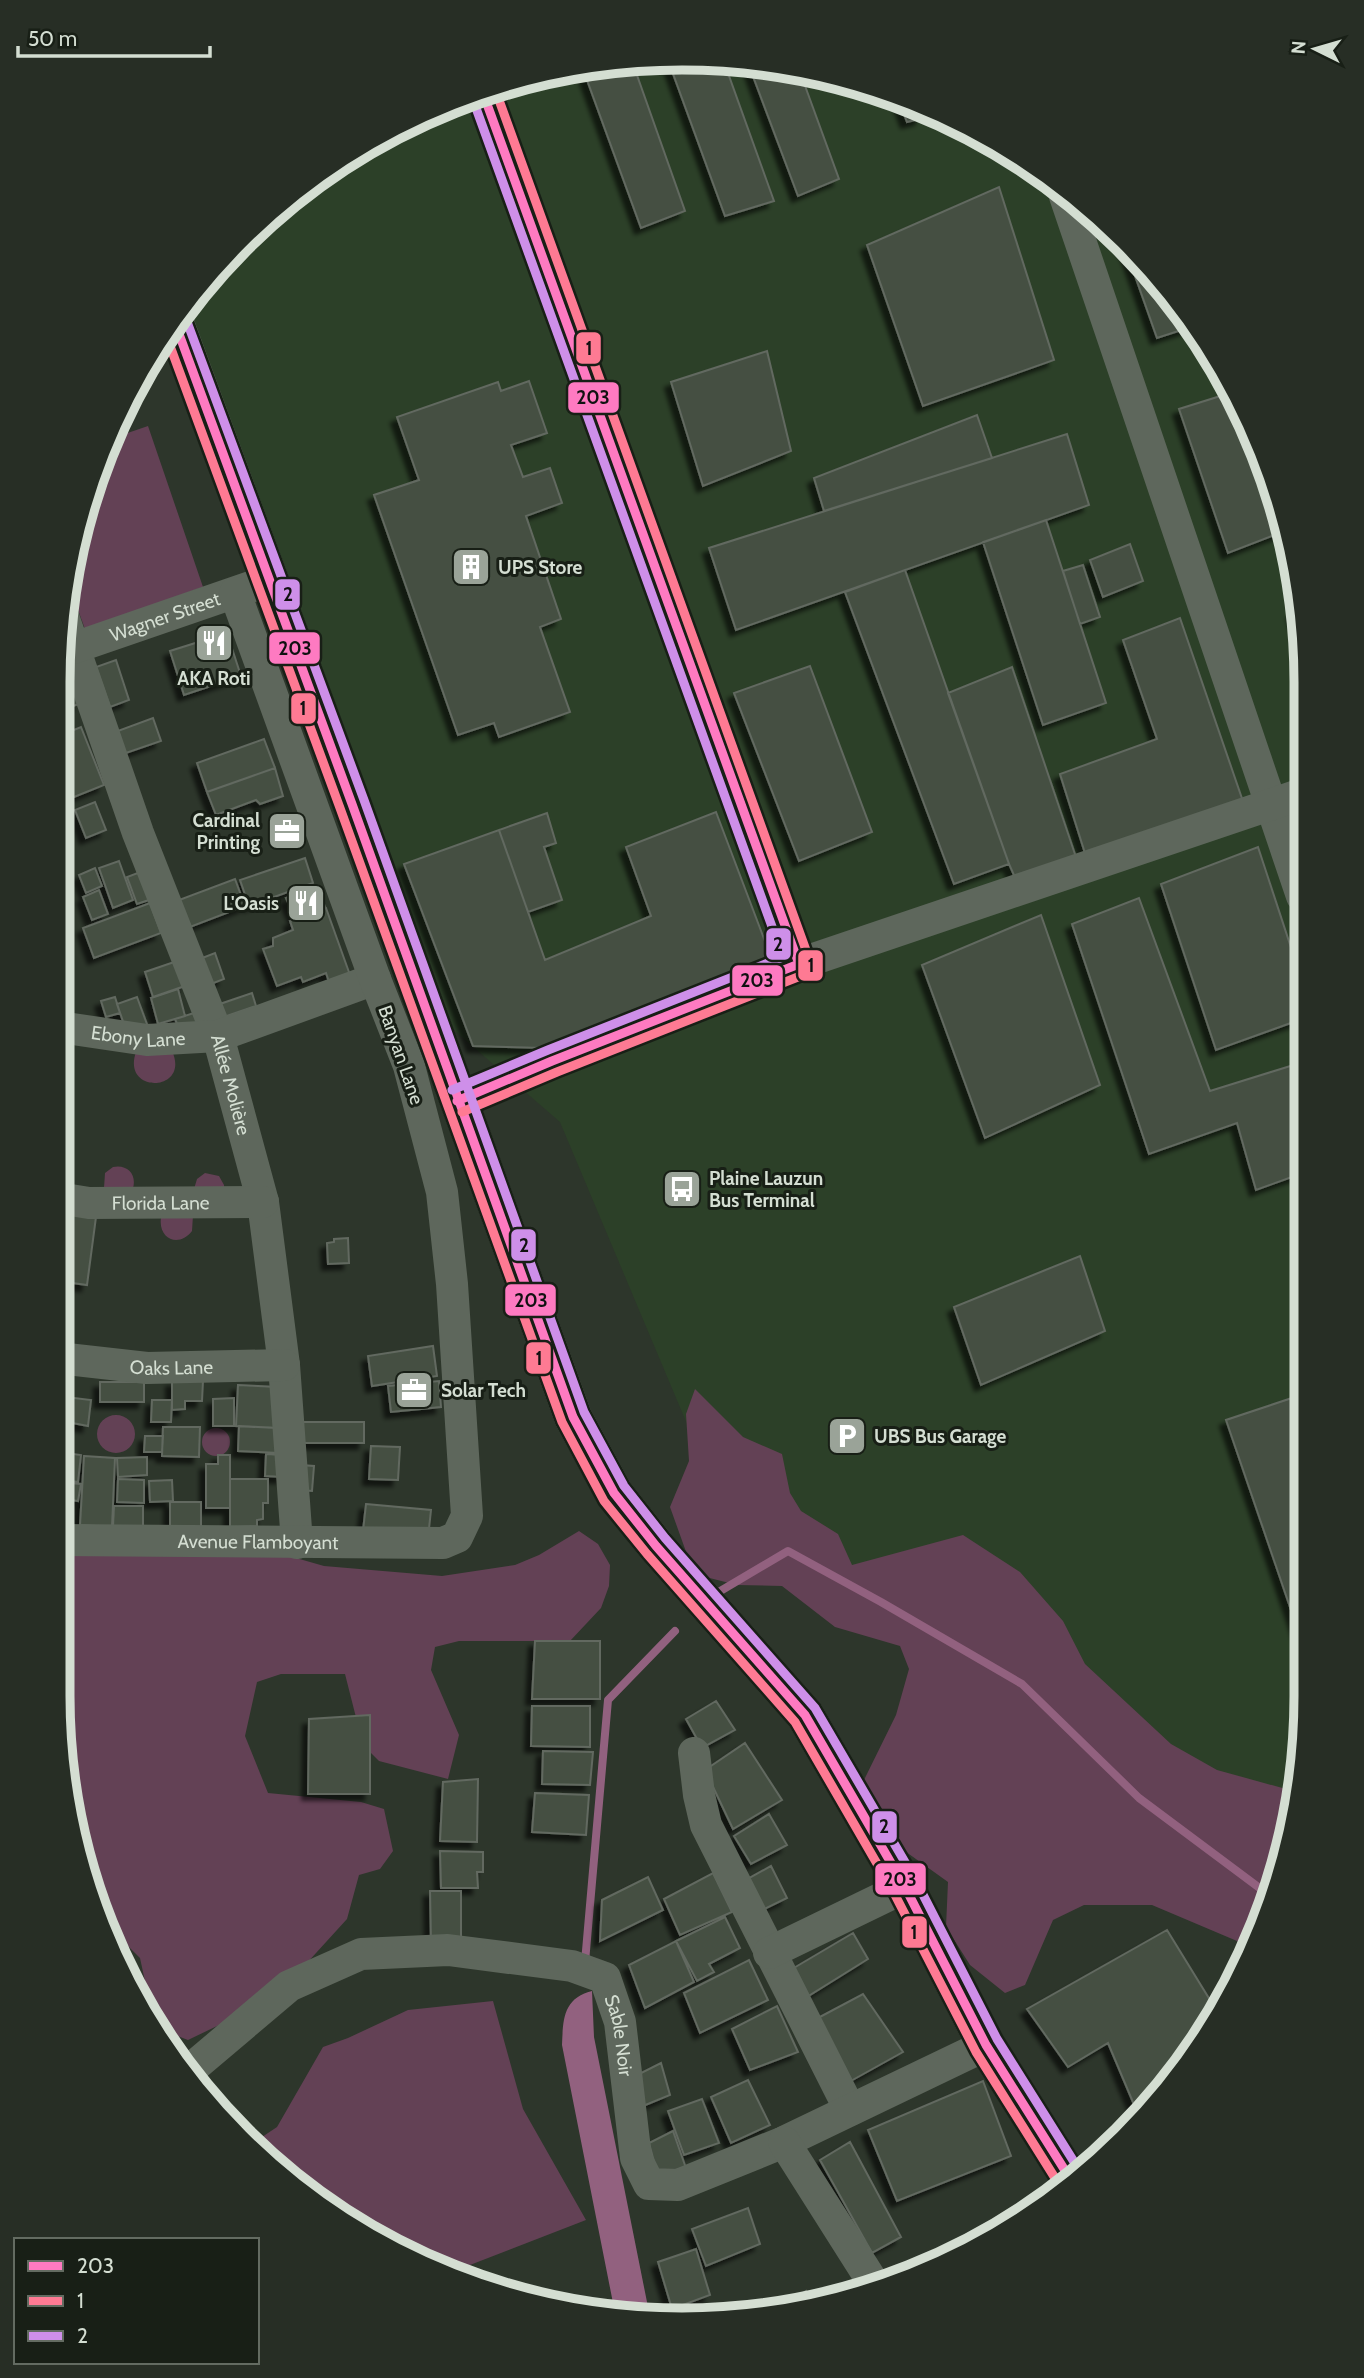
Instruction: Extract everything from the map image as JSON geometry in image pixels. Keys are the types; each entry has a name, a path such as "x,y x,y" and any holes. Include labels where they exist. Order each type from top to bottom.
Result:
{"main road":[{"path":"178,334 253,586 457,1101 573,1418 614,1493 656,1546 806,1715 905,1887 986,2045 1066,2173"}],"street":[{"path":"487,101 799,964"},
{"path":"1069,208 1294,872"},
{"name":"Wagner Street","path":"71,649 253,586"},
{"name":"Banyan Lane","path":"253,586 374,979 409,1066 442,1192 452,1284 467,1516 457,1537"},
{"name":"Allée Molière","path":"70,662 218,1035 263,1202 284,1366 297,1542"},
{"path":"457,1101 799,964 1294,797"},
{"name":"Ebony Lane","path":"70,1029 147,1040 218,1035 374,979"},
{"name":"Florida Lane","path":"70,1200 89,1203 263,1202"},
{"name":"Oaks Lane","path":"70,1359 146,1368 284,1366"},
{"name":"Avenue Flamboyant","path":"70,1539 443,1543 457,1537"},
{"path":"694,1753 706,1825 850,2110"},
{"path":"769,1952 905,1887"},
{"name":"Sable Noir","path":"194,2066 289,1986 360,1954 448,1950 572,1966 605,1978 620,2022 636,2158 649,2184 678,2185 783,2142 986,2045"},
{"path":"783,2142 870,2278"}],"shaded area":[{"path":"642,71 722,71 762,75 840,91 879,102 953,133 1022,173 1055,196 1115,249 1142,278 1168,309 1212,376 1231,411 1262,485 1289,602 1294,682 1294,1696 1289,1776 1278,1832 743,1557 560,1122 432,1011 190,317 196,309 249,249 278,222 309,196 376,152 411,133 485,102 602,75"},
{"path":"148,426 203,587 85,629 75,602 82,563 102,485 123,435"},
{"path":"172,1051 175,1065 172,1074 165,1081 155,1083 138,1076 134,1066 136,1052"},
{"path":"113,1167 123,1167 130,1171 134,1178 133,1188 104,1188 105,1173"},
{"path":"205,1173 219,1176 224,1190 194,1189 197,1179"},
{"path":"193,1215 192,1231 187,1236 176,1240 166,1236 161,1218"},
{"path":"695,1389 743,1437 782,1454 790,1493 801,1511 838,1534 852,1565 963,1535 1020,1572 1063,1621 1085,1664 1171,1744 1217,1770 1286,1789 1262,1893 1241,1944 1152,1905 1084,1905 1053,1920 1025,1985 1005,1993 970,1965 946,1927 948,1882 895,1844 864,1780 896,1715 909,1669 900,1646 835,1627 782,1586 737,1585 694,1574 670,1507 689,1461 686,1414"},
{"path":"116,1415 129,1421 135,1434 129,1447 116,1453 103,1447 97,1434 103,1421"},
{"path":"216,1428 226,1432 230,1442 226,1452 216,1456 206,1452 202,1442 206,1432"},
{"path":"579,1531 598,1544 610,1565 609,1586 601,1608 570,1641 459,1641 435,1647 431,1670 459,1735 448,1779 379,1761 363,1745 345,1674 281,1674 257,1682 245,1736 268,1793 361,1802 384,1809 393,1851 380,1869 359,1875 347,1919 275,1998 188,2040 172,2034 148,1994 140,1958 122,1941 117,1930 102,1893 82,1815 71,1736 70,1544 268,1550 324,1566 442,1576 515,1565 539,1555"},
{"path":"592,1991 594,2037 648,2307 613,2304 562,2045 566,2011 582,1994"},
{"path":"493,2001 523,2109 586,2220 464,2267 411,2245 342,2205 309,2182 259,2139 277,2127 323,2047 408,2010"}],"building":[{"path":"672,70 727,72 774,201 725,216"},
{"path":"636,72 685,211 641,228 586,78"},
{"path":"752,74 804,83 839,179 798,196"},
{"path":"903,112 920,119 920,119 907,122"},
{"path":"999,187 1054,360 923,406 867,245"},
{"path":"1132,267 1182,330 1157,338"},
{"path":"767,351 791,451 703,486 671,382"},
{"name":"UPS Store","path":"529,381 547,433 511,445 523,477 550,468 562,503 526,516 561,619 540,627 570,712 499,737 494,723 458,735 374,495 419,480 397,417 498,382 501,391"},
{"path":"1223,395 1262,485 1275,535 1228,553 1179,409"},
{"path":"977,415 992,458 824,511 814,478"},
{"path":"1067,434 1089,505 736,630 709,548"},
{"path":"1046,520 1106,703 1043,725 983,542"},
{"path":"1130,544 1143,581 1103,597 1090,560"},
{"path":"1083,565 1100,617 1080,624 1063,571"},
{"path":"905,570 1009,864 954,884 845,592"},
{"path":"1180,618 1247,813 1089,866 1060,774 1157,739 1123,640"},
{"path":"227,633 241,676 184,695 170,651"},
{"path":"116,660 129,700 110,707 96,667"},
{"path":"810,666 872,832 799,861 734,693"},
{"path":"1012,667 1080,869 1020,889 948,693"},
{"path":"70,679 79,704 70,707"},
{"path":"153,718 161,741 123,754 115,732"},
{"path":"81,727 104,785 70,799 70,732"},
{"path":"264,739 275,768 207,792 197,763"},
{"path":"275,768 283,796 260,804 256,800 216,815 207,792"},
{"path":"95,802 106,830 86,838 75,810"},
{"path":"716,812 777,973 580,1049 473,1046 404,864 499,830 545,960 651,916 626,847"},
{"path":"547,813 556,843 544,847 562,900 528,912 499,830"},
{"path":"1258,847 1294,957 1294,1022 1216,1050 1161,884"},
{"path":"305,858 313,883 249,906 240,880"},
{"path":"119,861 133,900 113,908 99,868"},
{"path":"95,868 102,886 86,893 79,875"},
{"path":"143,871 152,899 137,904 127,877"},
{"path":"235,879 245,906 190,927 179,900"},
{"name":"L'Oasis","path":"318,886 325,907 296,920 286,898"},
{"path":"99,890 108,914 92,920 83,897"},
{"path":"1139,898 1210,1091 1294,1065 1294,1176 1256,1190 1237,1123 1149,1154 1072,924"},
{"path":"150,903 161,933 94,958 83,928"},
{"path":"326,908 350,975 329,982 326,973 303,982 301,977 277,986 263,949 273,946 273,938 293,930 290,921"},
{"path":"1041,915 1100,1085 985,1138 922,965"},
{"path":"215,953 224,979 211,984 202,958"},
{"path":"177,961 185,986 153,997 145,972"},
{"path":"178,989 185,1016 158,1024 151,998"},
{"path":"252,993 256,1006 218,1019 214,1006"},
{"path":"115,997 120,1013 106,1017 101,1001"},
{"path":"137,997 151,1035 127,1033 117,1004"},
{"path":"197,1012 200,1024 180,1031 175,1019"},
{"path":"70,1214 96,1217 87,1285 70,1283"},
{"path":"348,1238 349,1263 328,1264 327,1243 334,1242 334,1239"},
{"path":"1080,1256 1105,1331 981,1385 954,1307"},
{"path":"433,1346 437,1376 372,1386 368,1356"},
{"path":"172,1381 203,1381 202,1401 185,1401 185,1409 172,1410"},
{"path":"439,1381 441,1407 391,1412 388,1386"},
{"path":"100,1382 144,1382 144,1402 100,1402"},
{"path":"238,1385 278,1387 276,1428 236,1426"},
{"path":"70,1397 91,1400 88,1426 70,1423"},
{"path":"1294,1397 1294,1619 1226,1420"},
{"path":"234,1398 234,1426 213,1426 213,1399"},
{"path":"152,1400 172,1400 171,1422 151,1422"},
{"path":"292,1422 364,1422 364,1443 292,1443"},
{"path":"239,1426 280,1428 279,1453 238,1451"},
{"path":"163,1427 200,1427 199,1457 162,1456"},
{"path":"145,1436 163,1436 162,1452 144,1452"},
{"path":"371,1446 400,1447 398,1480 369,1479"},
{"path":"70,1454 81,1455 78,1482 70,1481"},
{"path":"266,1454 283,1455 283,1477 265,1476"},
{"path":"218,1455 230,1455 230,1508 206,1508 206,1464 218,1464"},
{"path":"84,1456 115,1458 112,1527 80,1525"},
{"path":"147,1457 147,1475 118,1477 117,1458"},
{"path":"300,1465 314,1466 312,1491 298,1490"},
{"path":"118,1479 144,1480 144,1503 117,1502"},
{"path":"230,1479 268,1479 268,1503 263,1503 263,1519 257,1520 257,1526 230,1527"},
{"path":"172,1480 173,1501 150,1502 149,1481"},
{"path":"70,1483 81,1484 78,1501 70,1500"},
{"path":"170,1502 201,1502 201,1530 170,1530"},
{"path":"366,1504 431,1510 428,1538 363,1531"},
{"path":"114,1506 143,1506 143,1527 113,1526"},
{"path":"535,1641 600,1641 600,1699 532,1699"},
{"path":"716,1701 735,1730 702,1748 686,1719"},
{"path":"532,1706 590,1706 590,1747 531,1746"},
{"path":"370,1715 370,1794 308,1794 309,1719"},
{"path":"745,1743 782,1800 733,1829 705,1770"},
{"path":"543,1751 593,1752 590,1785 542,1784"},
{"path":"478,1779 477,1842 440,1841 443,1782"},
{"path":"535,1793 589,1795 586,1835 532,1832"},
{"path":"769,1814 787,1845 751,1864 734,1836"},
{"path":"440,1851 483,1852 483,1872 477,1872 478,1888 441,1888"},
{"path":"771,1866 787,1898 750,1916 735,1886"},
{"path":"713,1873 732,1912 680,1935 664,1899"},
{"path":"648,1877 663,1910 600,1941 602,1900"},
{"path":"430,1891 461,1891 461,1944 431,1943"},
{"path":"725,1917 740,1948 709,1964 714,1972 697,1981 676,1941"},
{"path":"1167,1930 1212,2003 1168,2069 1135,2107 1108,2043 1068,2067 1027,2009"},
{"path":"853,1933 868,1959 802,2000 787,1972"},
{"path":"676,1941 694,1982 645,2008 629,1965"},
{"path":"749,1960 768,2000 700,2033 684,1993"},
{"path":"863,1994 903,2052 849,2082 816,2019"},
{"path":"777,2006 798,2052 750,2070 732,2029"},
{"path":"661,2063 670,2095 643,2106 639,2074"},
{"path":"748,2080 770,2125 731,2143 711,2097"},
{"path":"983,2081 1011,2156 897,2201 868,2130"},
{"path":"702,2099 719,2143 684,2155 668,2111"},
{"path":"673,2131 687,2171 658,2177 649,2143"},
{"path":"850,2142 901,2237 872,2253 820,2160"},
{"path":"748,2208 760,2244 706,2266 692,2229"},
{"path":"696,2249 710,2295 672,2308 658,2262"}],"waterway":[{"path":"717,1593 788,1551 1022,1684 1139,1798 1263,1890"},
{"path":"585,1962 608,1700 675,1631"}],"transit line":[{"name":"1","path":"462,1112 803,975 809,971 811,964 498,98"},
{"name":"203","path":"457,1101 799,964 486,102"},
{"name":"2","path":"452,1090 783,957 475,106"},
{"name":"2","path":"187,322 364,800 584,1412 624,1486 665,1538 815,1708 916,1881 997,2039 1076,2165"},
{"name":"203","path":"179,334 573,1417 614,1493 656,1546 805,1715 905,1887 986,2045 1066,2173"},
{"name":"1","path":"170,346 562,1422 604,1501 647,1554 795,1722 894,1893 976,2052 1057,2181"}],"place":[{"name":"UPS Store","path":"471,567"},
{"name":"AKA Roti","path":"214,643"},
{"name":"Cardinal Printing","path":"287,831"},
{"name":"L'Oasis","path":"306,903"},
{"name":"Plaine Lauzun Bus Terminal","path":"682,1189"},
{"name":"Solar Tech","path":"414,1390"},
{"name":"UBS Bus Garage","path":"847,1436"}]}
